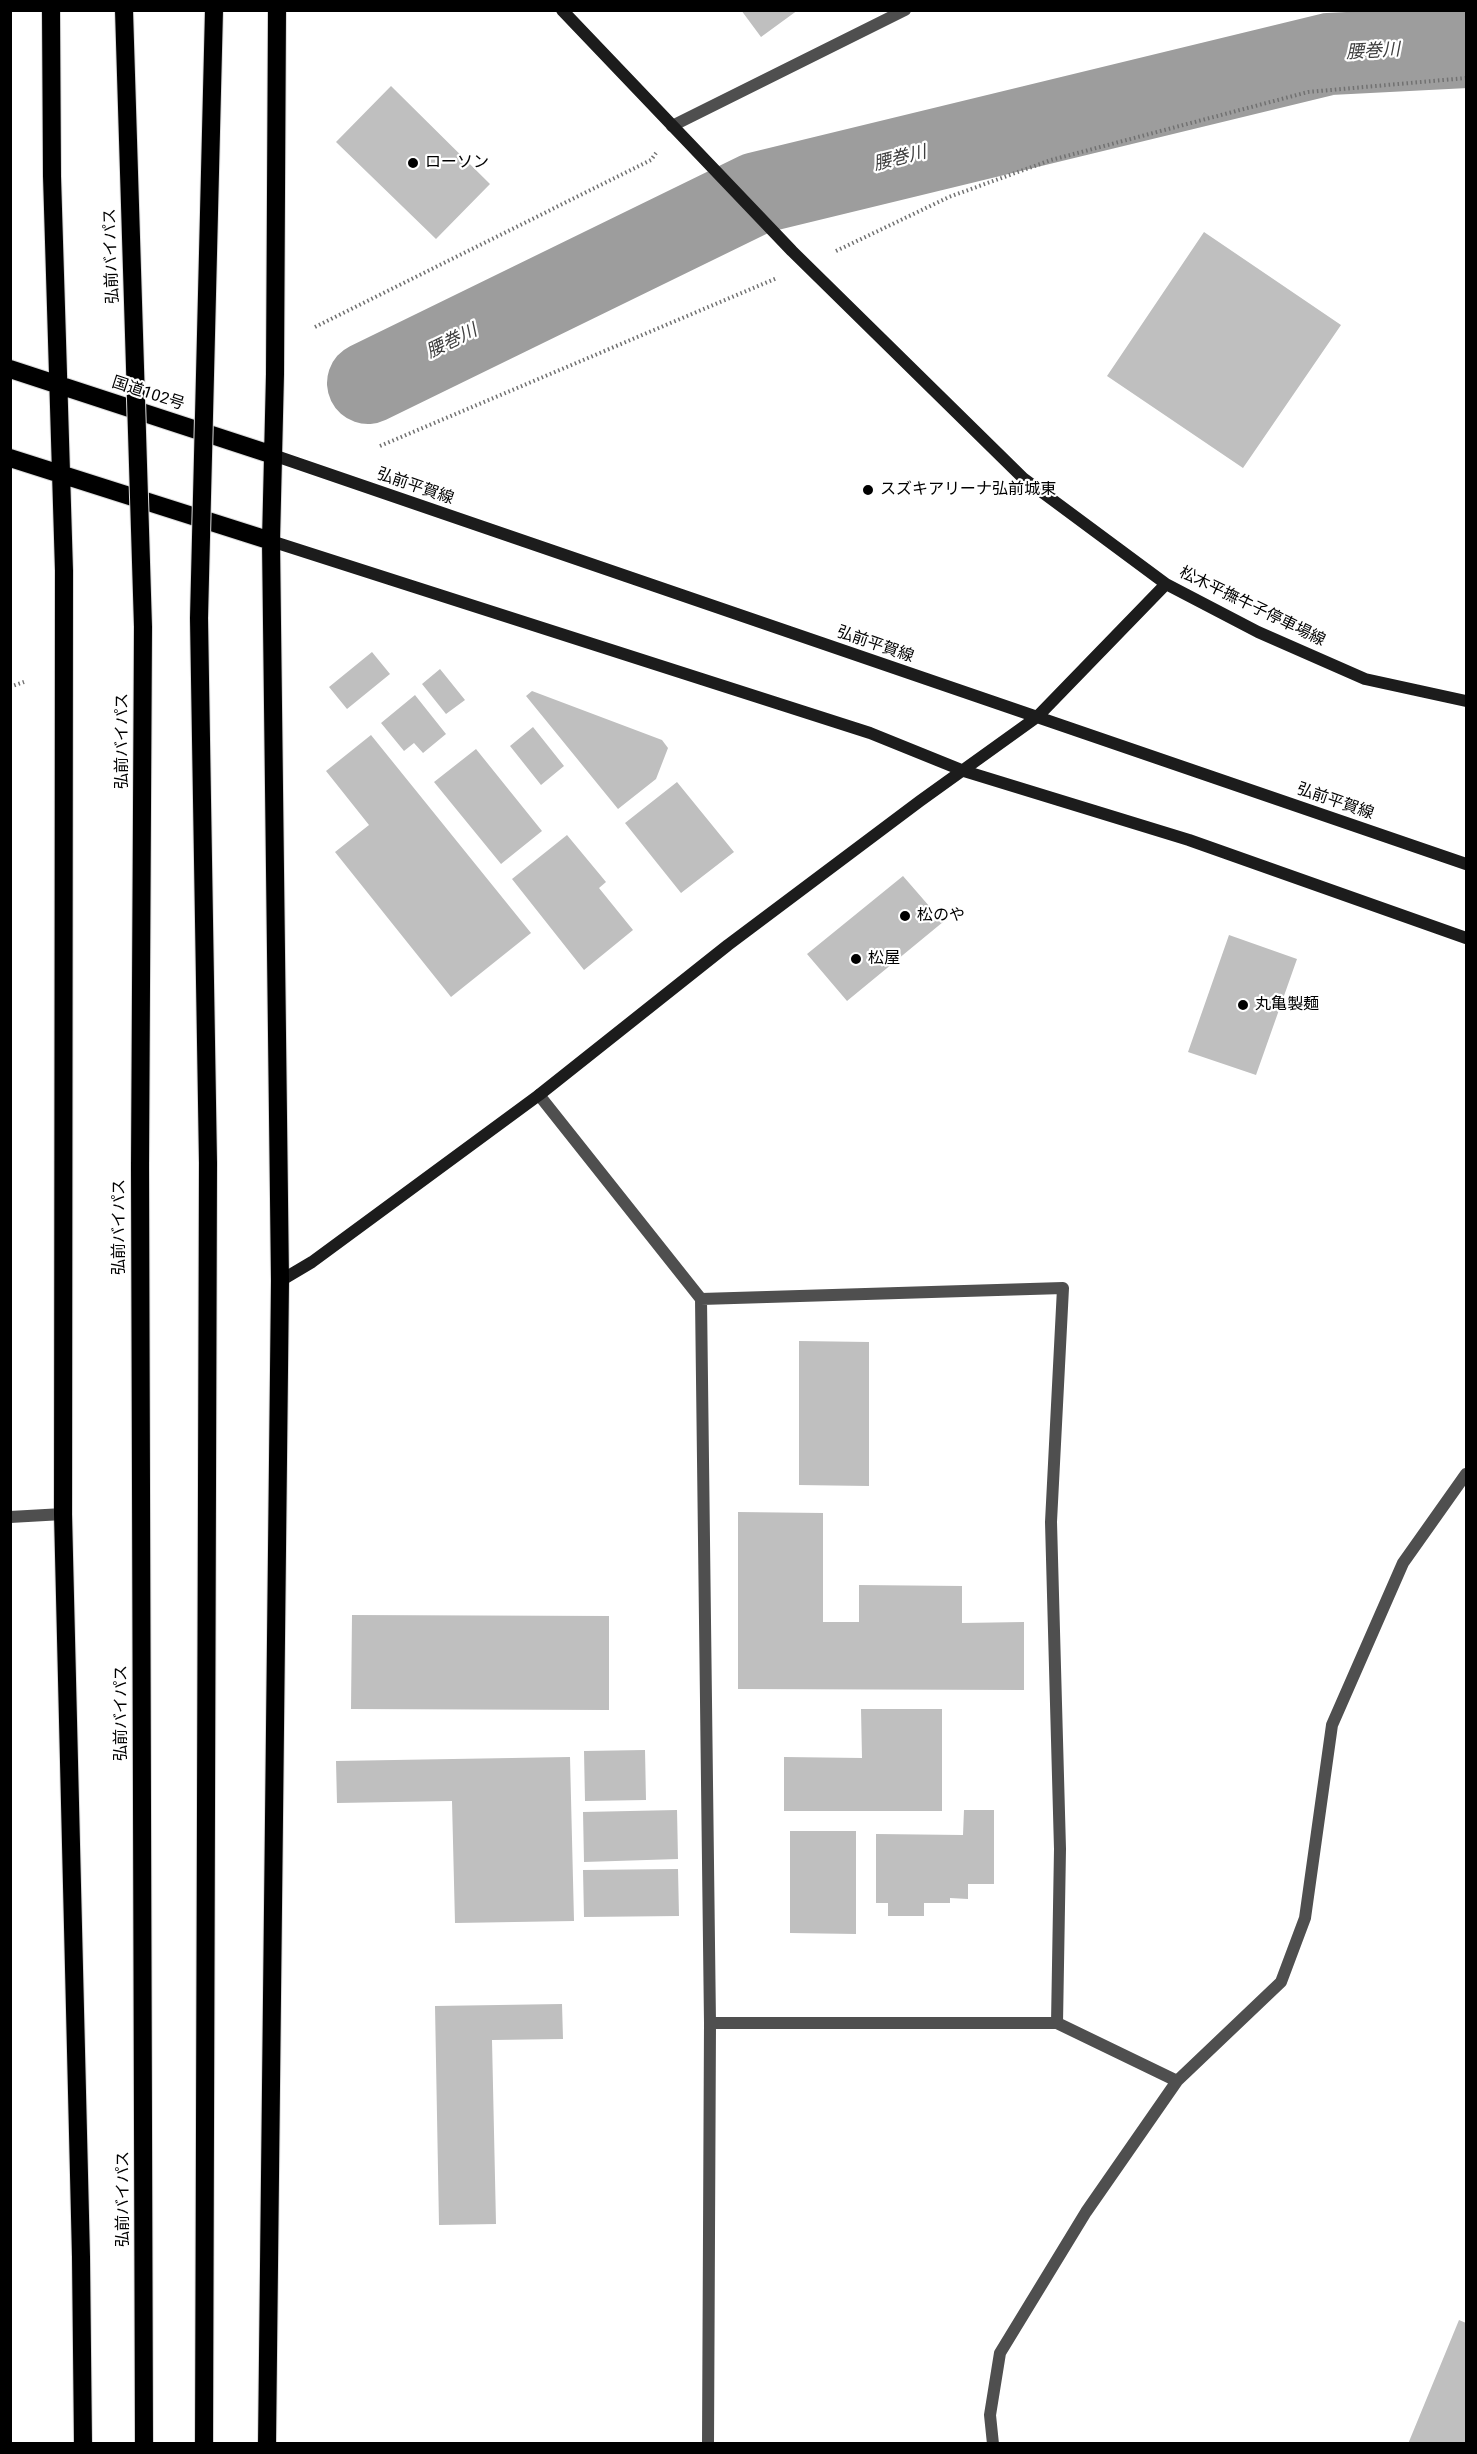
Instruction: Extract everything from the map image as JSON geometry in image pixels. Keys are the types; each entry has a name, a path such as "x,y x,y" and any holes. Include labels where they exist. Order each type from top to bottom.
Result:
{"highway":[{"path":"51,10 52,176 64,571 63,1514 81,2258 83,2444"},
{"name":"弘前バイパス","path":"124,10 143,627 140,1167 144,2444"},
{"path":"204,2444 208,1164 199,618 214,10"},
{"path":"267,2444 280,1281 271,541 277,10"},
{"name":"国道102号","path":"10,369 273,456"},
{"path":"10,458 60,472 271,541"}],"main road":[{"path":"562,10 806,266 1023,478 1166,584"},
{"name":"弘前平賀線","path":"273,456 1467,864"},
{"path":"271,541 859,729 964,771 1189,840 1467,938"},
{"name":"松木平撫牛子停車場線","path":"280,1281 312,1262 540,1095 728,945 920,801 1037,717 1166,584 1258,632 1365,679 1467,701"}],"street":[{"path":"672,126 905,10"},
{"path":"540,1095 701,1299 710,2023 708,2444"},
{"path":"701,1299 1063,1288 1051,1522 1060,1849 1057,2023"},
{"path":"993,2444 990,2415 1000,2353 1086,2212 1177,2081 1281,1982 1305,1918 1332,1725 1403,1563 1467,1474"},
{"path":"10,1517 63,1514"},
{"path":"710,2023 1057,2023 1177,2081"}],"path":[{"path":"380,446 806,266 949,197 1051,160 1308,92 1467,78"},
{"path":"315,327 651,160 672,126"},
{"path":"10,687 24,682"}],"building":[{"path":"741,10 798,10 761,37"},
{"path":"391,86 490,184 436,239 336,142"},
{"path":"1204,232 1341,325 1243,468 1107,376"},
{"path":"372,652 390,674 347,709 329,687"},
{"path":"440,669 465,700 446,714 422,684"},
{"path":"532,691 662,740 668,748 656,779 618,809 526,696"},
{"path":"415,695 446,734 423,753 414,743 404,751 381,723"},
{"path":"533,727 564,766 541,785 510,746"},
{"path":"371,735 531,933 451,997 335,852 369,825 326,771"},
{"path":"476,749 542,831 501,864 434,782"},
{"path":"677,782 734,852 681,893 625,823"},
{"path":"567,835 606,882 599,888 633,930 584,970 512,879"},
{"path":"903,876 943,922 847,1001 807,954"},
{"name":"丸亀製麺","path":"1229,935 1297,959 1256,1075 1188,1052"},
{"path":"799,1341 869,1342 869,1486 799,1485"},
{"path":"738,1512 823,1513 823,1622 859,1622 859,1585 962,1586 962,1623 1024,1622 1024,1690 738,1689"},
{"path":"352,1615 609,1616 609,1710 351,1709"},
{"path":"861,1709 942,1709 942,1811 784,1811 784,1757 862,1758"},
{"path":"645,1750 646,1800 585,1801 584,1751"},
{"path":"570,1757 574,1921 455,1923 452,1801 337,1803 336,1761"},
{"path":"677,1810 678,1859 584,1862 583,1812"},
{"path":"964,1810 994,1810 994,1884 968,1884 968,1899 950,1898 950,1903 924,1903 924,1916 888,1916 888,1903 876,1903 876,1834 963,1835"},
{"path":"790,1831 856,1831 856,1934 790,1933"},
{"path":"678,1869 679,1916 584,1917 583,1870"},
{"path":"562,2004 563,2039 492,2040 496,2224 439,2225 435,2006"},
{"path":"1459,2320 1466,2323 1466,2444 1408,2444"}],"waterway":[{"name":"腰巻川","path":"368,383 757,193 1329,54 1466,47"}],"place":[{"name":"ローソン","path":"413,163"},
{"name":"スズキアリーナ弘前城東","path":"868,490"},
{"name":"松のや","path":"905,916"},
{"name":"松屋","path":"856,959"},
{"name":"丸亀製麺","path":"1243,1005"}]}
